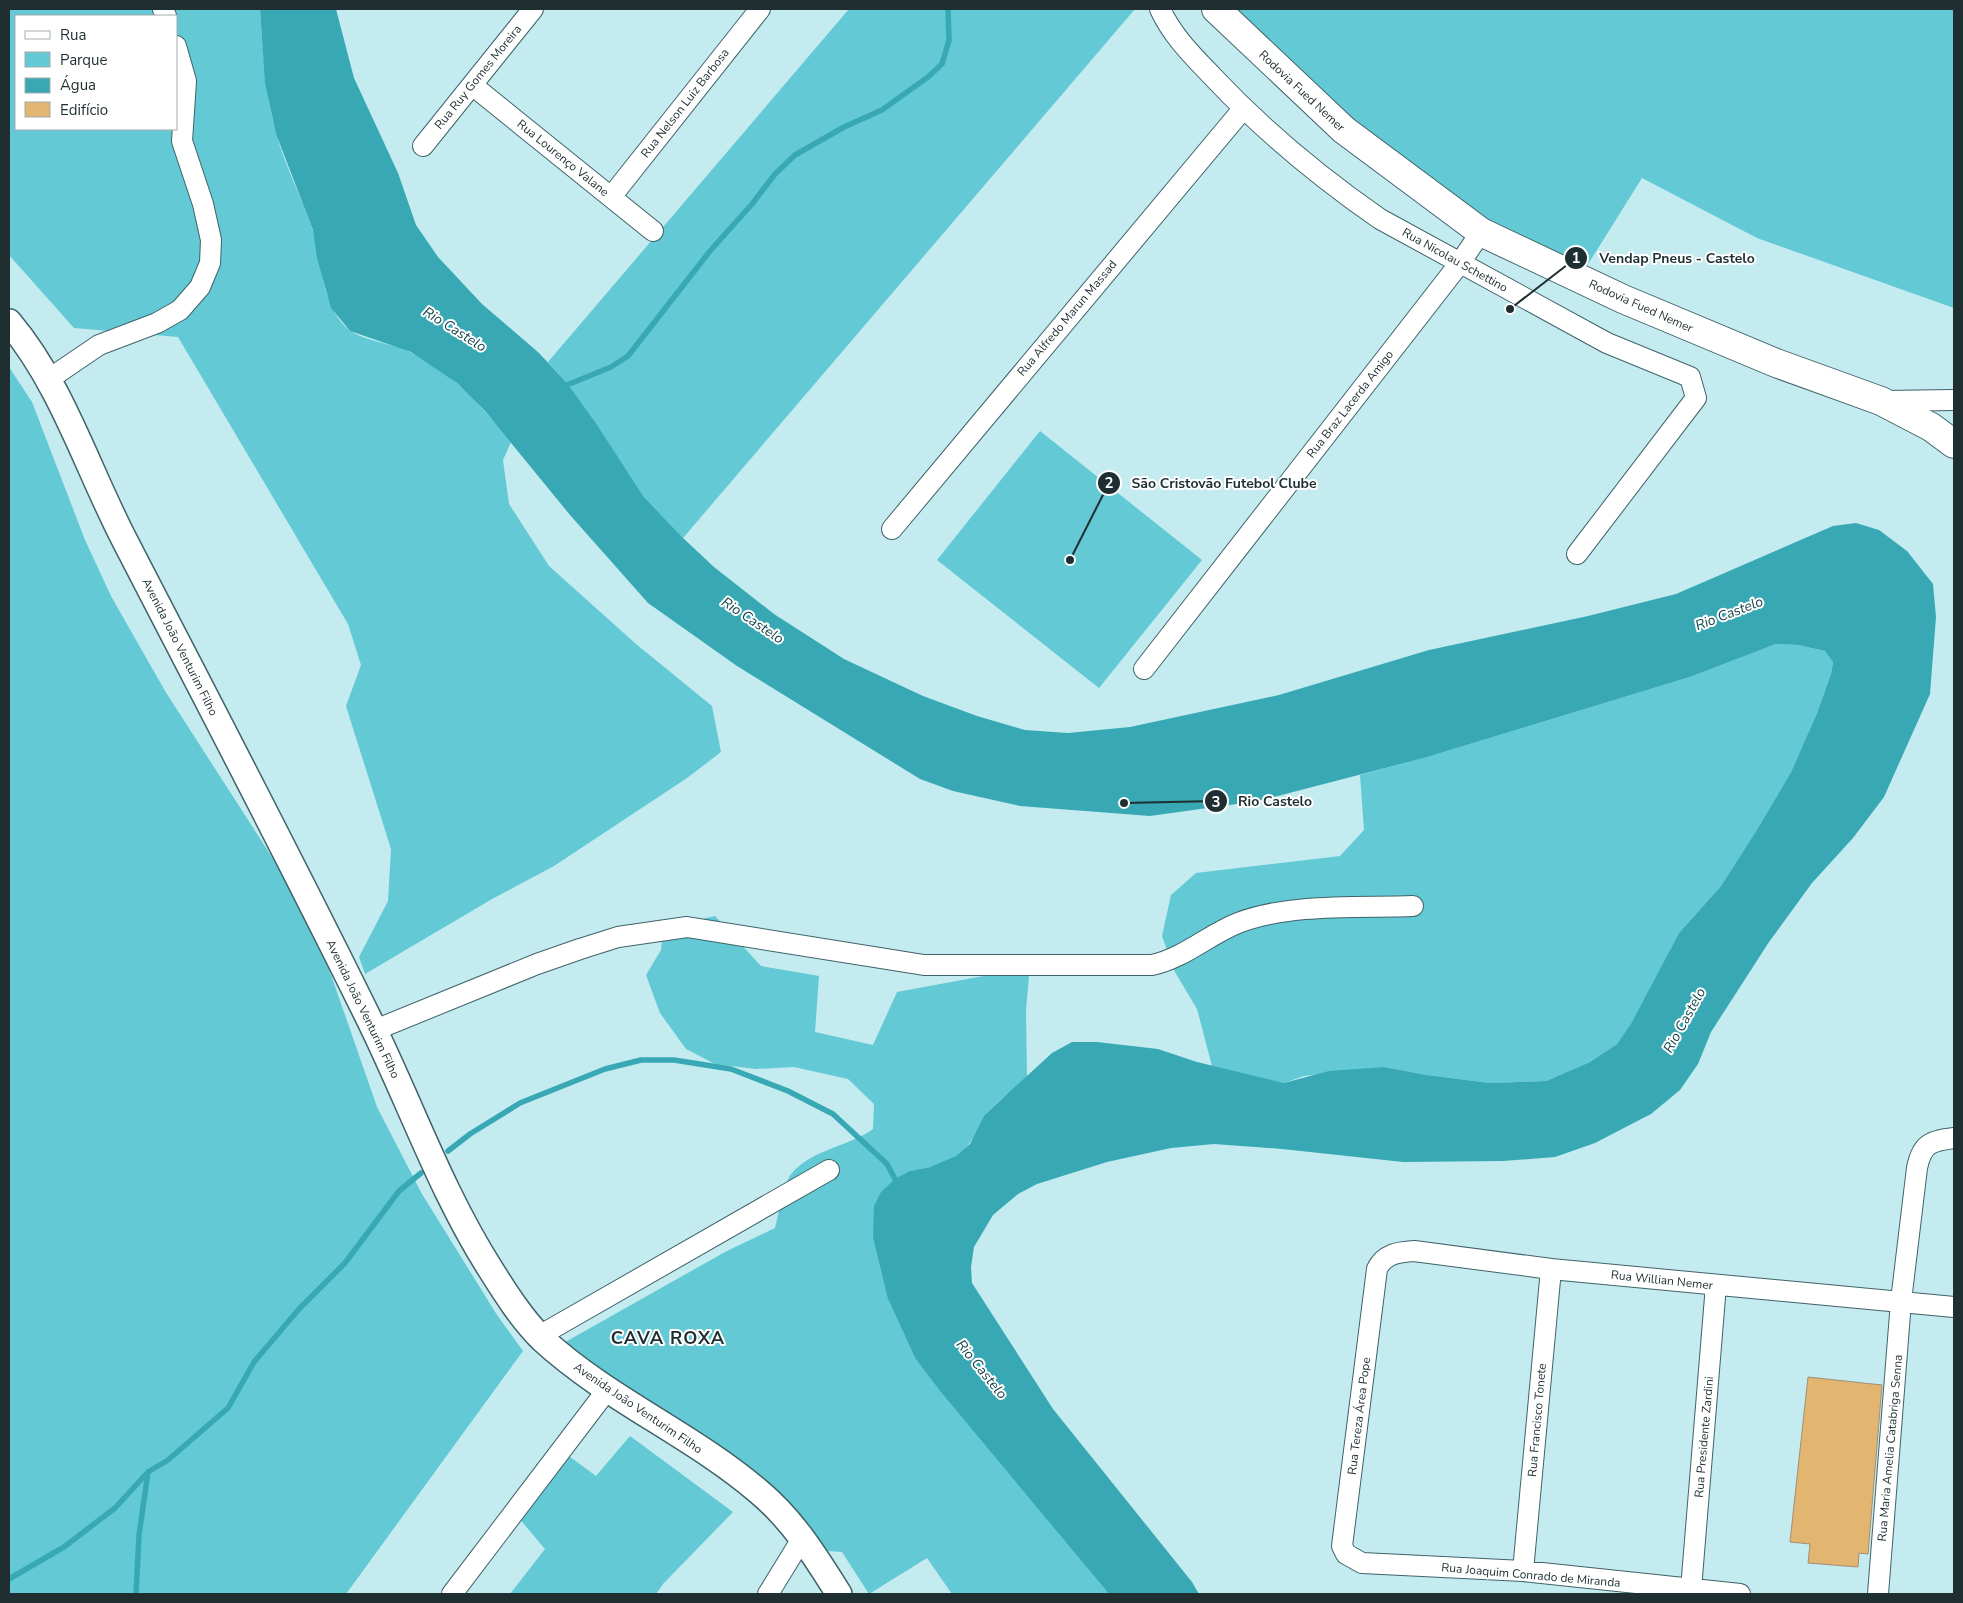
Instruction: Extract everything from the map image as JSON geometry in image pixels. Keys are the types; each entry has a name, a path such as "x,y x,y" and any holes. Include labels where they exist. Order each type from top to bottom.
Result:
{"main road":[{"name":"Rodovia Fued Nemer","path":"1224,11 1344,130 1481,232 1623,299 1776,363 1881,401 1931,427 1954,444"}],"street":[{"name":"Rua Ruy Gomes Moreira","path":"422,146 533,9"},
{"name":"Rua Nelson Luiz Barbosa","path":"611,197 760,9"},
{"name":"Rua Nicolau Schettino","path":"1160,9 1168,26 1183,46 1244,109 1355,202 1380,219 1607,343 1690,377 1696,398 1577,554"},
{"path":"49,379 99,345 158,323 180,310 200,287 210,263 211,240 203,204 182,142 186,80 178,53"},
{"name":"Rua Lourenço Valane","path":"472,85 654,231"},
{"name":"Rua Alfredo Marun Massad","path":"892,529 1244,109"},
{"name":"Rua Braz Lacerda Amigo","path":"1144,669 1460,263 1481,232"},
{"name":"Avenida João Venturim Filho","path":"9,322 29,346 49,379 121,533 375,1030 453,1203 472,1238 512,1302 539,1336 607,1390 735,1472 766,1498 803,1537 839,1594"},
{"path":"1881,401 1954,400"},
{"path":"375,1030 537,964 580,949 618,937 687,927 924,965 1152,965 1168,962 1210,937 1257,917 1311,910 1413,906"},
{"name":"Rua Maria Amelia Catabriga Senna","path":"1878,1594 1902,1301 1920,1155 1934,1141 1954,1138"},
{"path":"539,1336 828,1170"},
{"name":"Rua Willian Nemer","path":"1377,1269 1384,1258 1393,1254 1414,1251 1551,1269 1954,1307"},
{"name":"Rua Tereza Área Pope","path":"1353,1560 1346,1554 1342,1546 1377,1269"},
{"name":"Rua Francisco Tonete","path":"1523,1571 1551,1269"},
{"name":"Rua Presidente Zardini","path":"1691,1589 1716,1285"},
{"path":"452,1594 607,1390"},
{"path":"768,1594 803,1537"},
{"name":"Rua Joaquim Conrado de Miranda","path":"1353,1560 1362,1563 1523,1571 1740,1594"}],"green space":[{"path":"9,9 260,9 263,56 272,118 284,157 312,228 327,295 339,320 355,333 403,349 425,360 453,380 489,416 511,442 503,460 509,504 549,566 636,644 712,706 721,752 687,778 554,866 492,899 365,974 359,957 388,901 391,849 346,706 361,665 348,624 178,337 74,328 9,255"},
{"path":"849,9 1135,9 683,538 644,497 596,423 567,383 548,362"},
{"path":"1224,9 1954,9 1954,308 1757,238 1642,178 1580,277 1471,222"},
{"path":"9,367 32,402 85,540 111,596 165,691 279,868 329,969 377,1107 422,1194 497,1315 523,1351 346,1594 9,1594"},
{"path":"1040,431 1202,560 1099,688 937,560"},
{"path":"1776,644 1798,645 1825,651 1830,656 1833,662 1831,674 1817,713 1791,772 1758,828 1721,886 1679,933 1632,1024 1617,1044 1590,1062 1546,1081 1490,1083 1384,1067 1304,1076 1284,1083 1212,1066 1197,1009 1175,972 1162,936 1171,895 1196,873 1340,856 1364,830 1360,775 1424,758 1690,677"},
{"path":"715,916 761,966 819,976 815,1032 873,1045 897,992 989,975 1029,976 1026,1010 1027,1077 989,1111 966,1148 959,1154 936,1165 910,1171 888,1299 915,1358 1109,1594 952,1594 927,1558 869,1594 842,1552 812,1550 560,1345 725,1252 775,1228 784,1191 792,1173 800,1165 820,1153 853,1140 873,1129 874,1104 848,1079 794,1067 756,1069 715,1064 686,1049 660,1013 646,975 661,950 663,928"},
{"path":"630,1436 733,1512 663,1584 656,1594 510,1594 545,1549 512,1510 558,1448 596,1476"}],"water":[{"name":"Rio Castelo","path":"260,9 336,9 354,78 398,173 416,225 438,257 482,304 539,353 567,383 596,423 644,497 683,538 714,567 774,614 844,659 923,696 977,716 1025,730 1068,733 1130,727 1279,695 1429,650 1588,616 1676,594 1833,526 1856,523 1879,530 1907,551 1933,584 1936,617 1930,694 1884,797 1853,838 1812,883 1769,942 1711,1032 1698,1064 1680,1090 1651,1114 1595,1143 1555,1157 1503,1161 1403,1162 1214,1144 1171,1148 1107,1162 1037,1184 1018,1194 993,1215 974,1247 971,1267 972,1283 1053,1409 1192,1582 1199,1594 1109,1594 941,1392 915,1358 888,1299 873,1237 874,1206 881,1192 895,1179 910,1171 930,1167 956,1156 970,1144 984,1116 994,1106 1052,1053 1072,1042 1097,1042 1158,1049 1197,1062 1284,1083 1329,1071 1384,1067 1490,1083 1546,1081 1590,1062 1617,1044 1631,1024 1679,933 1721,886 1758,828 1791,772 1817,713 1831,674 1833,662 1825,651 1798,645 1776,644 1690,677 1424,758 1258,801 1150,816 1020,806 953,791 920,779 737,666 648,603 570,515 485,411 457,383 411,352 350,331 331,308 317,258 313,230 276,134 265,83"}],"building":[{"path":"1808,1377 1882,1385 1868,1554 1859,1553 1858,1567 1808,1563 1810,1544 1790,1542"}],"waterway":[{"path":"562,387 611,367 628,356 710,251 752,204 775,174 795,155 844,127 882,110 928,77 942,64 949,40 948,9"},
{"path":"448,1151 470,1134 520,1103 605,1069 641,1060 674,1060 731,1069 788,1091 833,1114 887,1164 895,1179 901,1183"},
{"path":"9,1579 64,1547 115,1508 148,1472 168,1460 228,1408 254,1362 299,1309 345,1263 399,1191 421,1173"},
{"path":"136,1594 139,1535 148,1472"}],"place":[{"name":"Vendap Pneus - Castelo","path":"1510,309"},
{"name":"São Cristovão Futebol Clube","path":"1070,560"},
{"name":"Rio Castelo","path":"1124,803"}],"district":[{"name":"CAVA ROXA","path":"668,1338"}]}
